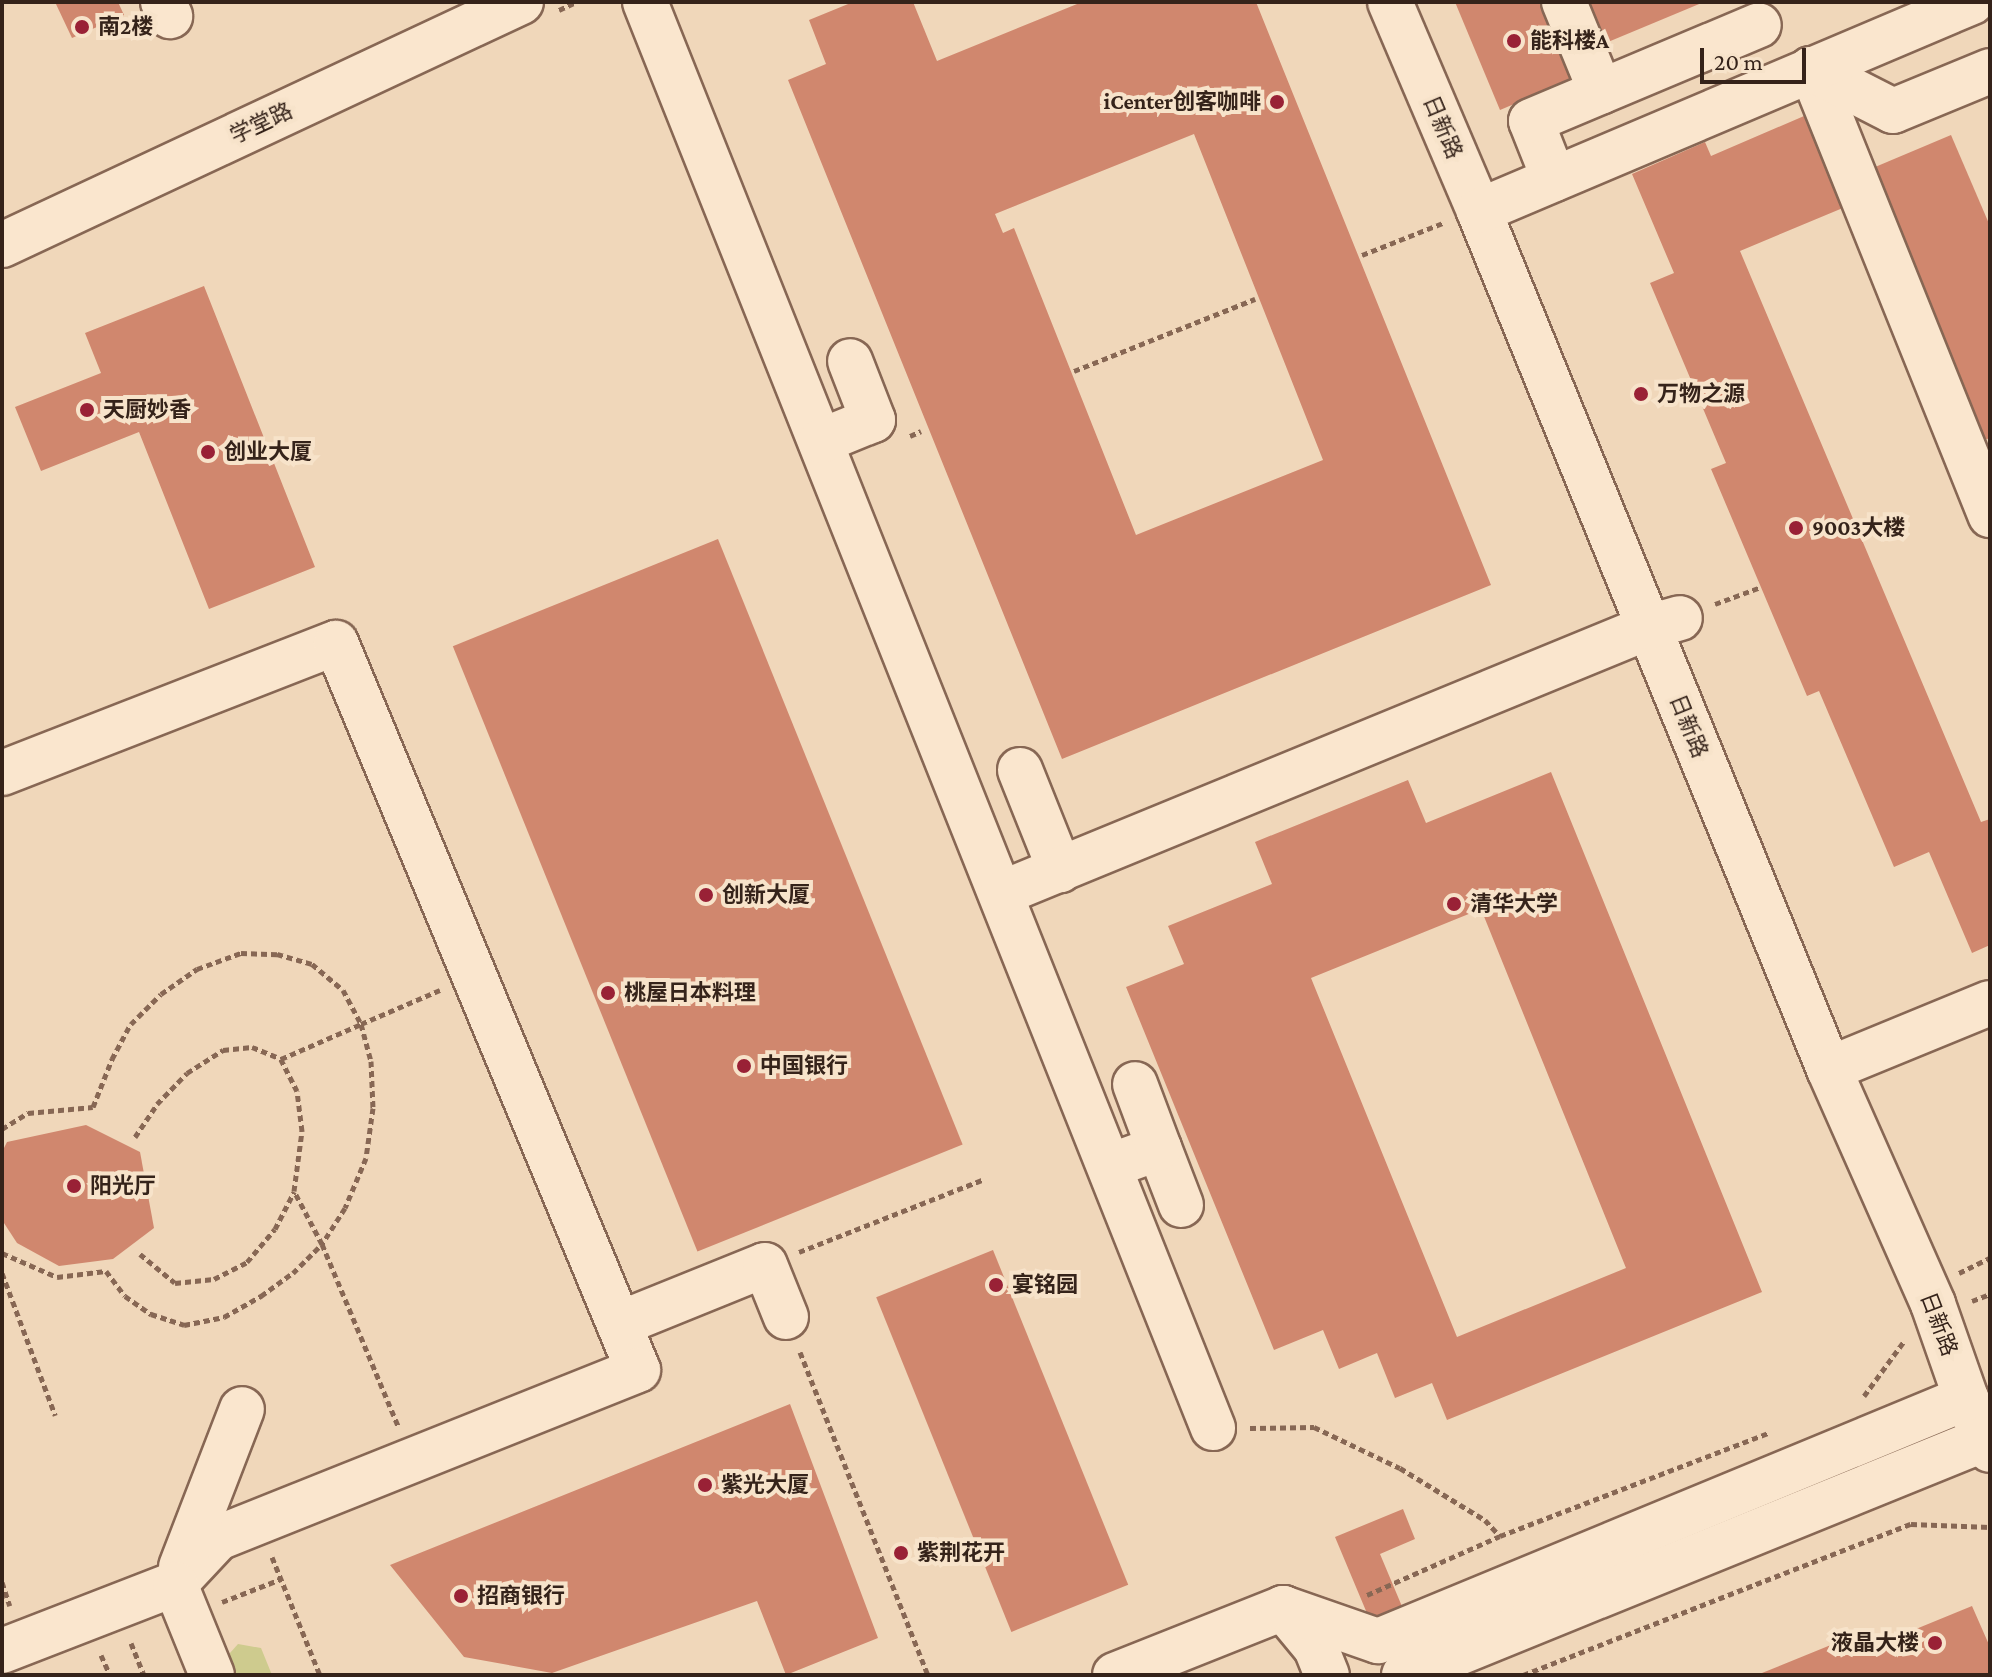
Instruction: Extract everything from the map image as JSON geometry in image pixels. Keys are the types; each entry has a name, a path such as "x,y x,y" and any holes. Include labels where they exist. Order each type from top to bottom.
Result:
{"street":[{"name":"学堂路","path":"2,245 521,2"},
{"path":"645,2 1213,1428"},
{"name":"日新路","path":"1390,2 1479,211 1665,622 1829,1069 1933,1304 1966,1398 1987,1444"},
{"path":"1564,2 1601,92"},
{"path":"1479,211 1972,2"},
{"path":"1554,179 1531,121 1759,25"},
{"path":"1811,69 1893,111 1990,71"},
{"path":"1811,69 1990,515"},
{"path":"821,441 873,420 850,361"},
{"path":"1002,893 1665,622"},
{"path":"2,773 336,643 638,1370 218,1538 175,1584 2,1651"},
{"path":"1020,770 1060,870"},
{"path":"1829,1069 1990,1003"},
{"path":"1135,1084 1181,1205"},
{"path":"1110,1166 1159,1148"},
{"path":"619,1324 765,1265 786,1317"},
{"path":"1115,1675 1283,1608 1378,1641 1966,1398"},
{"path":"212,1675 175,1584 242,1409"},
{"path":"1404,1675 1987,1444"},
{"path":"1283,1608 1316,1648 1327,1675"}],"path":[{"path":"1362,255 1479,211"},
{"path":"1074,371 1255,299"},
{"path":"1665,622 1761,587"},
{"path":"2,1129 28,1113 93,1107 131,1024 161,994 197,969 241,953 277,954 312,964 343,990 361,1024 371,1061 373,1108 366,1158 345,1208 322,1244 293,1273 224,1317 184,1325 151,1314 125,1296 106,1271 57,1277 2,1253"},
{"path":"281,1059 473,975"},
{"path":"135,1137 157,1104 187,1073 223,1050 252,1047 281,1059 297,1091 302,1131 294,1191 275,1229 247,1262 214,1279 175,1283 140,1254"},
{"path":"765,1265 984,1179"},
{"path":"294,1191 322,1244 412,1460"},
{"path":"2,1273 55,1415"},
{"path":"1850,1402 1864,1396 1933,1304"},
{"path":"786,1317 928,1675"},
{"path":"1213,1428 1314,1427 1400,1468 1485,1520 1500,1536"},
{"path":"1361,1598 1500,1536 1777,1430"},
{"path":"1523,1675 1911,1524 1990,1527"},
{"path":"129,1638 144,1675"},
{"path":"99,1650 110,1675"}],"shaded area":[{"path":"238,1644 261,1648 272,1675 228,1675 222,1662"}],"building":[{"name":"南2楼","path":"55,2 118,2 124,15 72,38"},
{"path":"853,2 913,2 937,61 1082,2 1256,2 1491,585 1062,759 788,80 826,64 809,20","holes":["1194,134 1323,460 1136,535 1014,228 1003,233 995,214"]},
{"name":"能科楼A","path":"1455,2 1541,2 1573,79 1500,110"},
{"path":"1577,2 1704,2 1596,47"},
{"name":"9003大楼","path":"1811,113 1850,205 1740,251 1981,822 1990,819 1990,945 1972,953 1929,852 1894,867 1819,691 1807,696 1711,469 1726,463 1650,283 1674,273 1632,174 1705,142 1711,156"},
{"path":"1951,135 1990,226 1990,438 1984,440 1868,170"},
{"name":"创业大厦","path":"204,286 315,567 209,609 139,432 41,471 15,407 101,373 85,333"},
{"name":"创新大厦","path":"718,539 963,1144 697,1252 453,646"},
{"path":"1551,772 1762,1292 1447,1420 1432,1383 1395,1398 1377,1353 1339,1369 1323,1330 1274,1350 1126,987 1184,964 1168,926 1272,884 1255,842 1408,780 1426,823","holes":["1481,909 1626,1268 1457,1337 1311,978"]},
{"name":"阳光厅","path":"86,1125 140,1152 154,1228 113,1259 59,1266 17,1243 2,1220 2,1152 7,1142"},
{"path":"993,1250 1128,1585 1011,1632 876,1297"},
{"name":"紫光大厦","path":"790,1404 878,1638 786,1675 757,1601 552,1673 464,1657 390,1565"},
{"path":"1403,1509 1415,1539 1380,1554 1406,1616 1374,1630 1335,1537"},
{"name":"液晶大楼","path":"1972,1606 1990,1647 1990,1675 1757,1675 1848,1638 1855,1654"}],"place":[{"name":"南2楼","path":"82,27"},
{"name":"能科楼A","path":"1514,41"},
{"name":"iCenter创客咖啡","path":"1277,102"},
{"name":"万物之源","path":"1641,394"},
{"name":"天厨妙香","path":"87,410"},
{"name":"创业大厦","path":"208,452"},
{"name":"9003大楼","path":"1796,528"},
{"name":"创新大厦","path":"706,895"},
{"name":"清华大学","path":"1454,904"},
{"name":"桃屋日本料理","path":"608,993"},
{"name":"中国银行","path":"744,1066"},
{"name":"阳光厅","path":"74,1186"},
{"name":"宴铭园","path":"996,1285"},
{"name":"紫光大厦","path":"705,1485"},
{"name":"紫荆花开","path":"901,1553"},
{"name":"招商银行","path":"461,1596"},
{"name":"液晶大楼","path":"1935,1643"}]}
